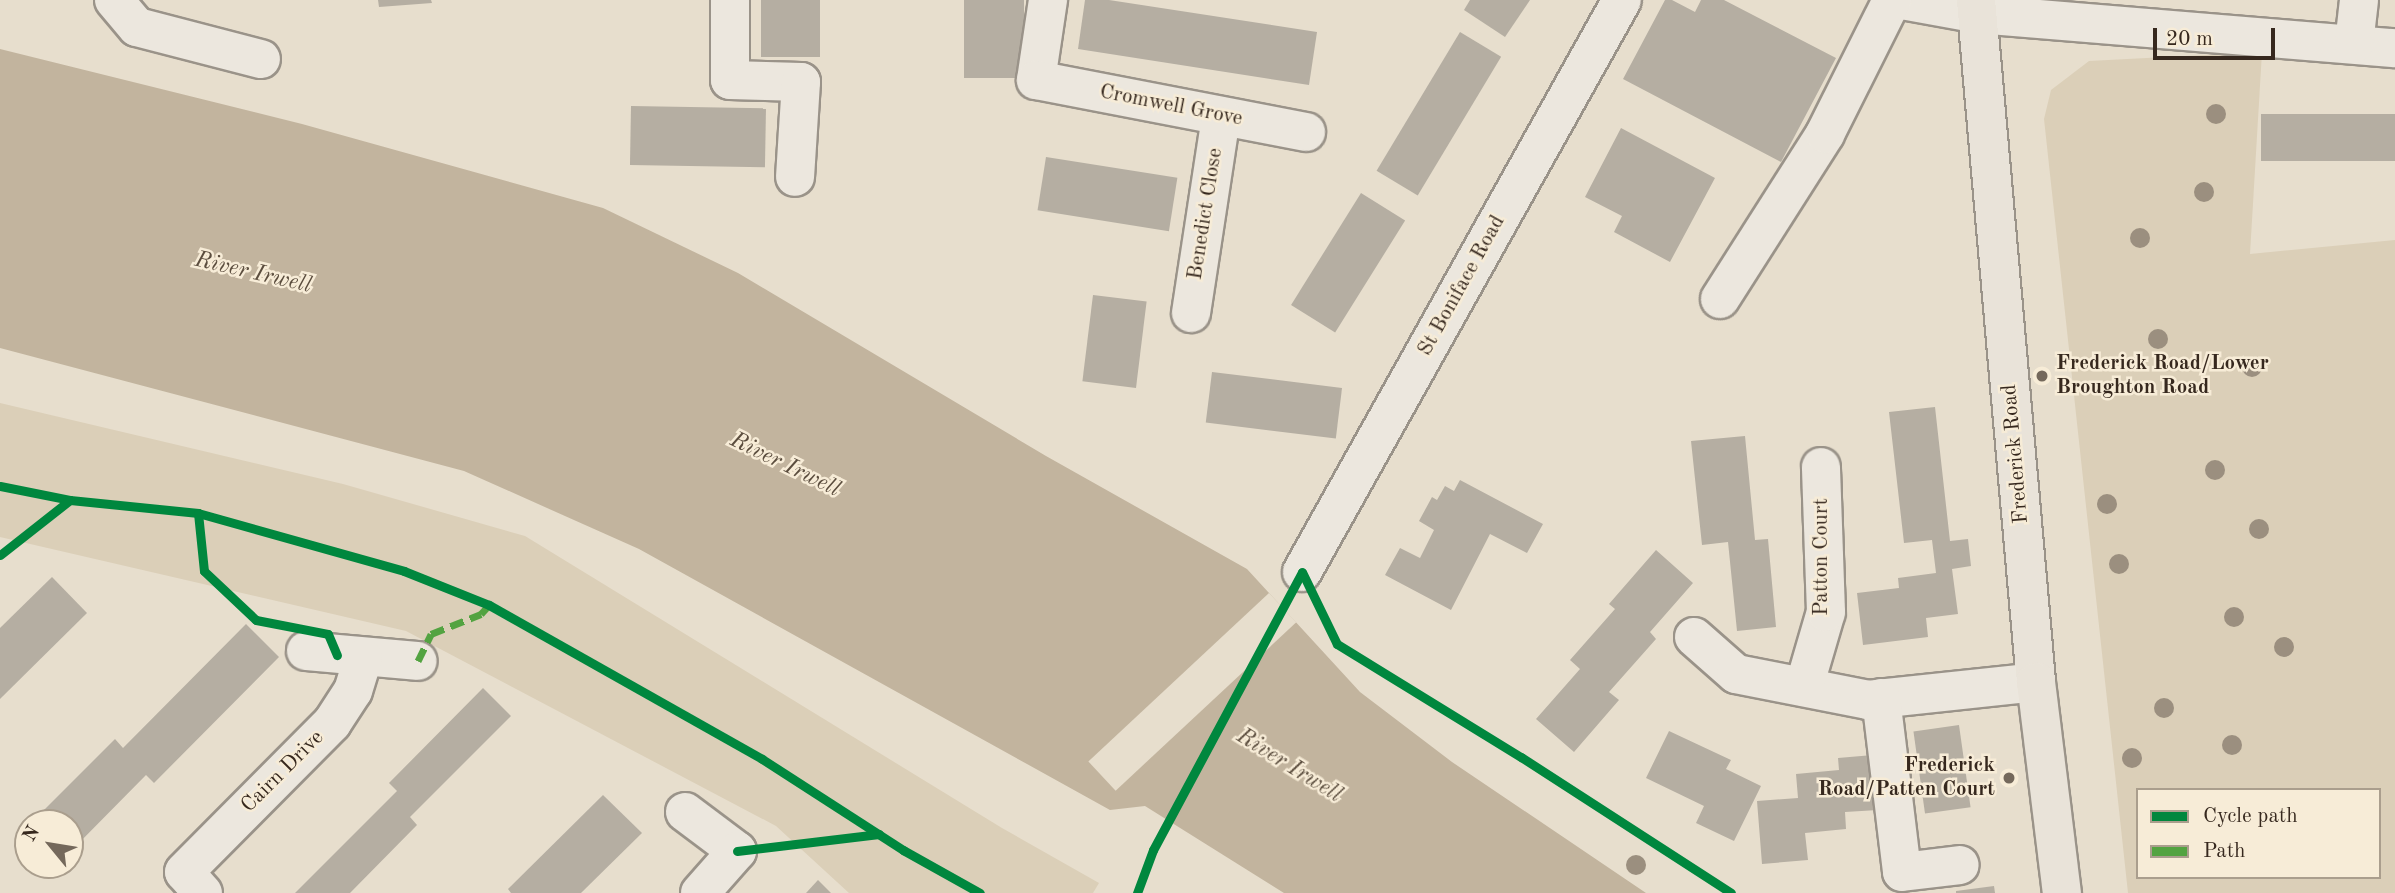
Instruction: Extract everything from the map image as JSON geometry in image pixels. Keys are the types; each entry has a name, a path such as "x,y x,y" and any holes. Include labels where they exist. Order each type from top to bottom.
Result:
{"main road":[{"name":"Frederick Road","path":"1977,7 2036,681 2062,893"}],"street":[{"path":"114,0 137,27 261,59"},
{"path":"730,0 730,80 801,82 795,177"},
{"name":"Cromwell Grove","path":"1048,0 1036,80 1306,132"},
{"name":"St Boniface Road","path":"1302,572 1622,0"},
{"path":"1720,299 1825,134 1892,0"},
{"path":"1902,0 2395,48"},
{"path":"2354,44 2359,0"},
{"name":"Benedict Close","path":"1191,313 1221,116"},
{"name":"Patton Court","path":"1804,687 1826,612 1821,467"},
{"path":"1695,637 1736,674 1868,700 2036,681"},
{"path":"306,651 418,661"},
{"name":"Cairn Drive","path":"183,886 332,723 353,691 363,658"},
{"path":"1881,698 1902,873 1960,865"},
{"path":"685,812 737,851 700,893"}],"shaded area":[{"path":"2262,52 2250,254 2395,240 2395,893 2128,893 2044,119 2051,90 2089,61"},
{"path":"0,403 343,484 525,536 1002,828 1099,883 1093,893 849,893 776,826 406,631 0,537"}],"water":[{"name":"River Irwell","path":"0,49 302,124 603,208 738,273 1046,456 1247,569 1360,692 1452,762 1646,893 1284,893 1145,806 1110,810 639,549 464,471 0,348"}],"pier":[{"path":"1269,593 1296,622 1116,791 1088,761"}],"building":[{"path":"378,0 431,0 432,3 379,7"},
{"path":"761,0 820,0 820,57 761,57"},
{"path":"964,0 1024,0 1024,78 964,78"},
{"path":"1085,0 1109,0 1317,32 1309,85 1078,49"},
{"path":"1470,0 1530,0 1505,37 1464,10"},
{"path":"1665,0 1672,0 1695,12 1701,0 1724,0 1836,58 1781,162 1623,79"},
{"path":"1460,32 1501,57 1418,196 1377,171"},
{"path":"631,106 766,108 765,167 630,165"},
{"path":"2261,114 2395,114 2395,161 2261,161"},
{"path":"1621,128 1715,178 1670,262 1614,232 1622,216 1585,197"},
{"path":"1046,157 1177,178 1169,231 1038,210"},
{"path":"1361,193 1405,221 1335,332 1291,305"},
{"path":"1093,295 1147,302 1136,388 1082,381"},
{"path":"1212,372 1342,388 1336,439 1206,423"},
{"path":"1935,407 1950,541 1968,539 1971,566 1952,569 1958,614 1926,618 1928,637 1863,645 1857,593 1899,588 1898,578 1936,573 1932,540 1904,543 1889,412"},
{"path":"1745,436 1755,540 1768,539 1776,627 1737,631 1728,542 1702,545 1691,441"},
{"path":"1460,480 1543,524 1527,553 1490,534 1451,610 1385,575 1400,548 1420,558 1434,530 1419,521 1432,497 1437,500 1445,486 1454,491"},
{"path":"1656,550 1693,583 1650,632 1656,639 1609,692 1619,700 1574,752 1536,719 1580,669 1570,660 1615,609 1609,604"},
{"path":"52,577 87,613 0,699 0,628"},
{"path":"246,624 279,657 154,783 146,775 84,838 84,809 45,809 115,739 123,748"},
{"path":"483,688 511,716 410,817 417,825 350,893 295,893 397,791 389,783"},
{"path":"1959,725 1971,807 1925,814 1913,731"},
{"path":"1669,731 1731,760 1726,769 1761,786 1734,841 1696,823 1704,806 1646,778"},
{"path":"1873,755 1878,810 1845,812 1846,829 1805,833 1808,860 1762,864 1757,801 1798,798 1796,774 1839,770 1838,758"},
{"path":"603,795 642,833 581,893 511,893 508,889"},
{"path":"818,880 831,893 806,893"},
{"path":"1994,886 1995,893 1956,893 1956,891"}],"marked path":[{"path":"418,661 431,634 481,614 489,605"}],"cycle path":[{"path":"0,486 70,500 198,513 404,571 489,605 762,759 903,850 980,893"},
{"path":"0,555 70,500"},
{"path":"198,513 204,571 256,620 328,634 337,655"},
{"path":"1302,572 1337,644 1521,757 1731,893"},
{"path":"1137,893 1153,850 1302,572"},
{"path":"737,851 879,834"}],"place":[{"name":"Frederick Road/Lower Broughton Road","path":"2042,376"},
{"name":"Frederick Road/Patten Court","path":"2009,778"}]}
